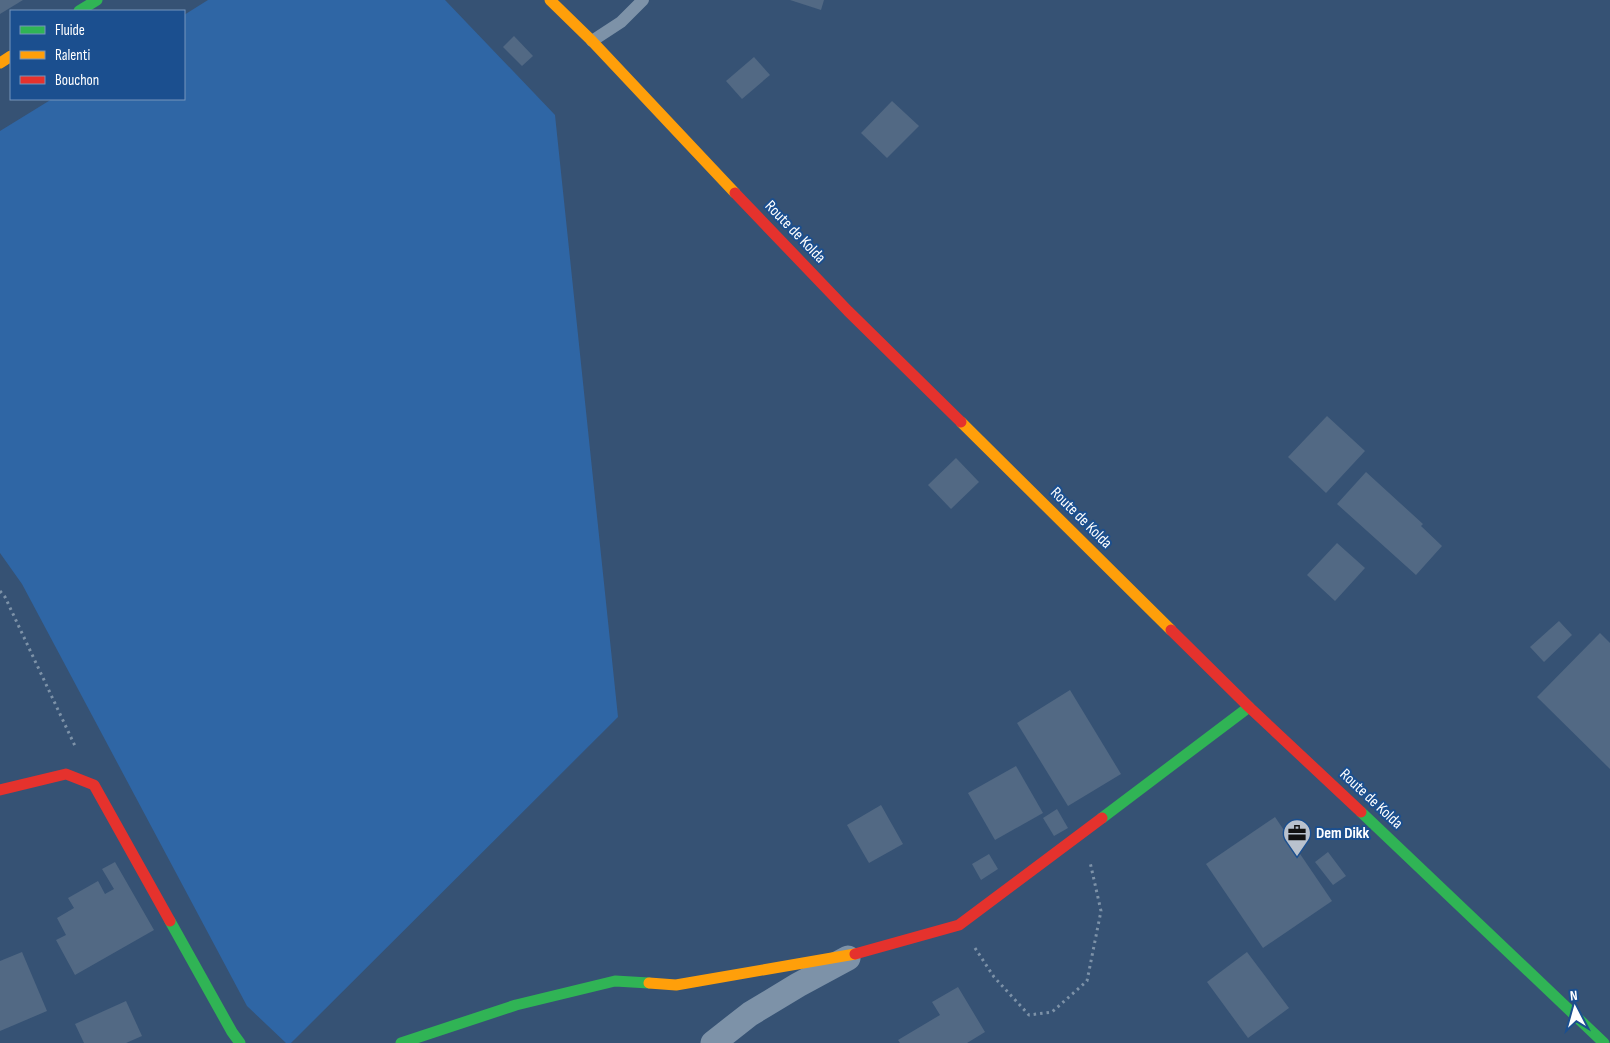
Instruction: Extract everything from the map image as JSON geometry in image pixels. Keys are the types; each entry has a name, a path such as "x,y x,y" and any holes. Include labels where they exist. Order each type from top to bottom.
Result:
{"main road":[{"path":"81,10 97,0"},
{"name":"Route de Kolda","path":"550,0 592,41 682,138 848,310 1249,707 1450,895 1604,1043"},
{"path":"401,1043 516,1005 615,980 676,985 855,954 959,925 1249,707"},
{"path":"0,790 66,774 94,785 232,1032 240,1043"}],"street":[{"path":"713,1043 750,1014 855,954"}],"lane":[{"path":"592,41 621,22 643,0"}],"path":[{"path":"0,591 5,597 94,785"},
{"path":"959,925 994,977 1029,1015 1052,1012 1087,981 1101,911 1084,832"}],"shaded area":[{"path":"208,0 445,0 555,115 618,717 291,1043 286,1043 247,1006 22,584 0,553 0,131 50,100 185,100 185,14"}],"building":[{"path":"0,0 23,0 0,14"},
{"path":"790,0 824,0 821,10"},
{"path":"514,36 533,56 522,66 503,47"},
{"path":"754,57 770,75 742,99 726,81"},
{"path":"892,101 919,126 887,158 861,133"},
{"path":"1327,416 1365,451 1326,493 1288,457"},
{"path":"956,458 979,482 951,509 928,485"},
{"path":"1366,472 1423,524 1421,526 1442,546 1416,575 1337,504"},
{"path":"1337,543 1365,568 1335,601 1307,575"},
{"path":"1559,621 1572,635 1544,662 1530,647"},
{"path":"1600,633 1610,643 1610,769 1537,697"},
{"path":"1070,690 1121,774 1068,806 1017,723"},
{"path":"1016,766 1043,813 995,840 968,793"},
{"path":"881,805 903,844 869,863 847,825"},
{"path":"1057,809 1068,828 1054,836 1043,818"},
{"path":"1275,817 1332,901 1263,948 1206,864"},
{"path":"1328,852 1346,876 1333,885 1315,862"},
{"path":"989,854 998,869 981,880 972,864"},
{"path":"115,862 154,930 75,975 56,940 66,935 57,918 74,908 68,898 98,881 105,894 114,889 102,869"},
{"path":"22,952 47,1011 0,1031 0,961"},
{"path":"1247,952 1289,1008 1248,1038 1207,982"},
{"path":"958,987 985,1032 967,1043 900,1043 898,1040 940,1015 932,1002"},
{"path":"126,1001 142,1036 126,1043 84,1043 75,1024"}],"traffic: fast":[{"path":"81,10 97,0"},
{"path":"1102,818 1249,707"},
{"path":"1361,812 1604,1043"},
{"path":"170,921 240,1043"},
{"path":"401,1043 516,1005 615,981 649,983"}],"traffic: slow":[{"path":"550,0 592,41 735,193"},
{"path":"0,63 10,57"},
{"path":"961,422 1171,630"},
{"path":"649,983 676,985 855,954"}],"traffic: jam":[{"path":"735,193 848,311 961,422"},
{"path":"1171,630 1249,707 1361,812"},
{"path":"0,790 66,774 94,785 170,921"},
{"path":"855,954 959,925 1102,818"}],"place":[{"name":"Dem Dikk","path":"1297,857"}]}
